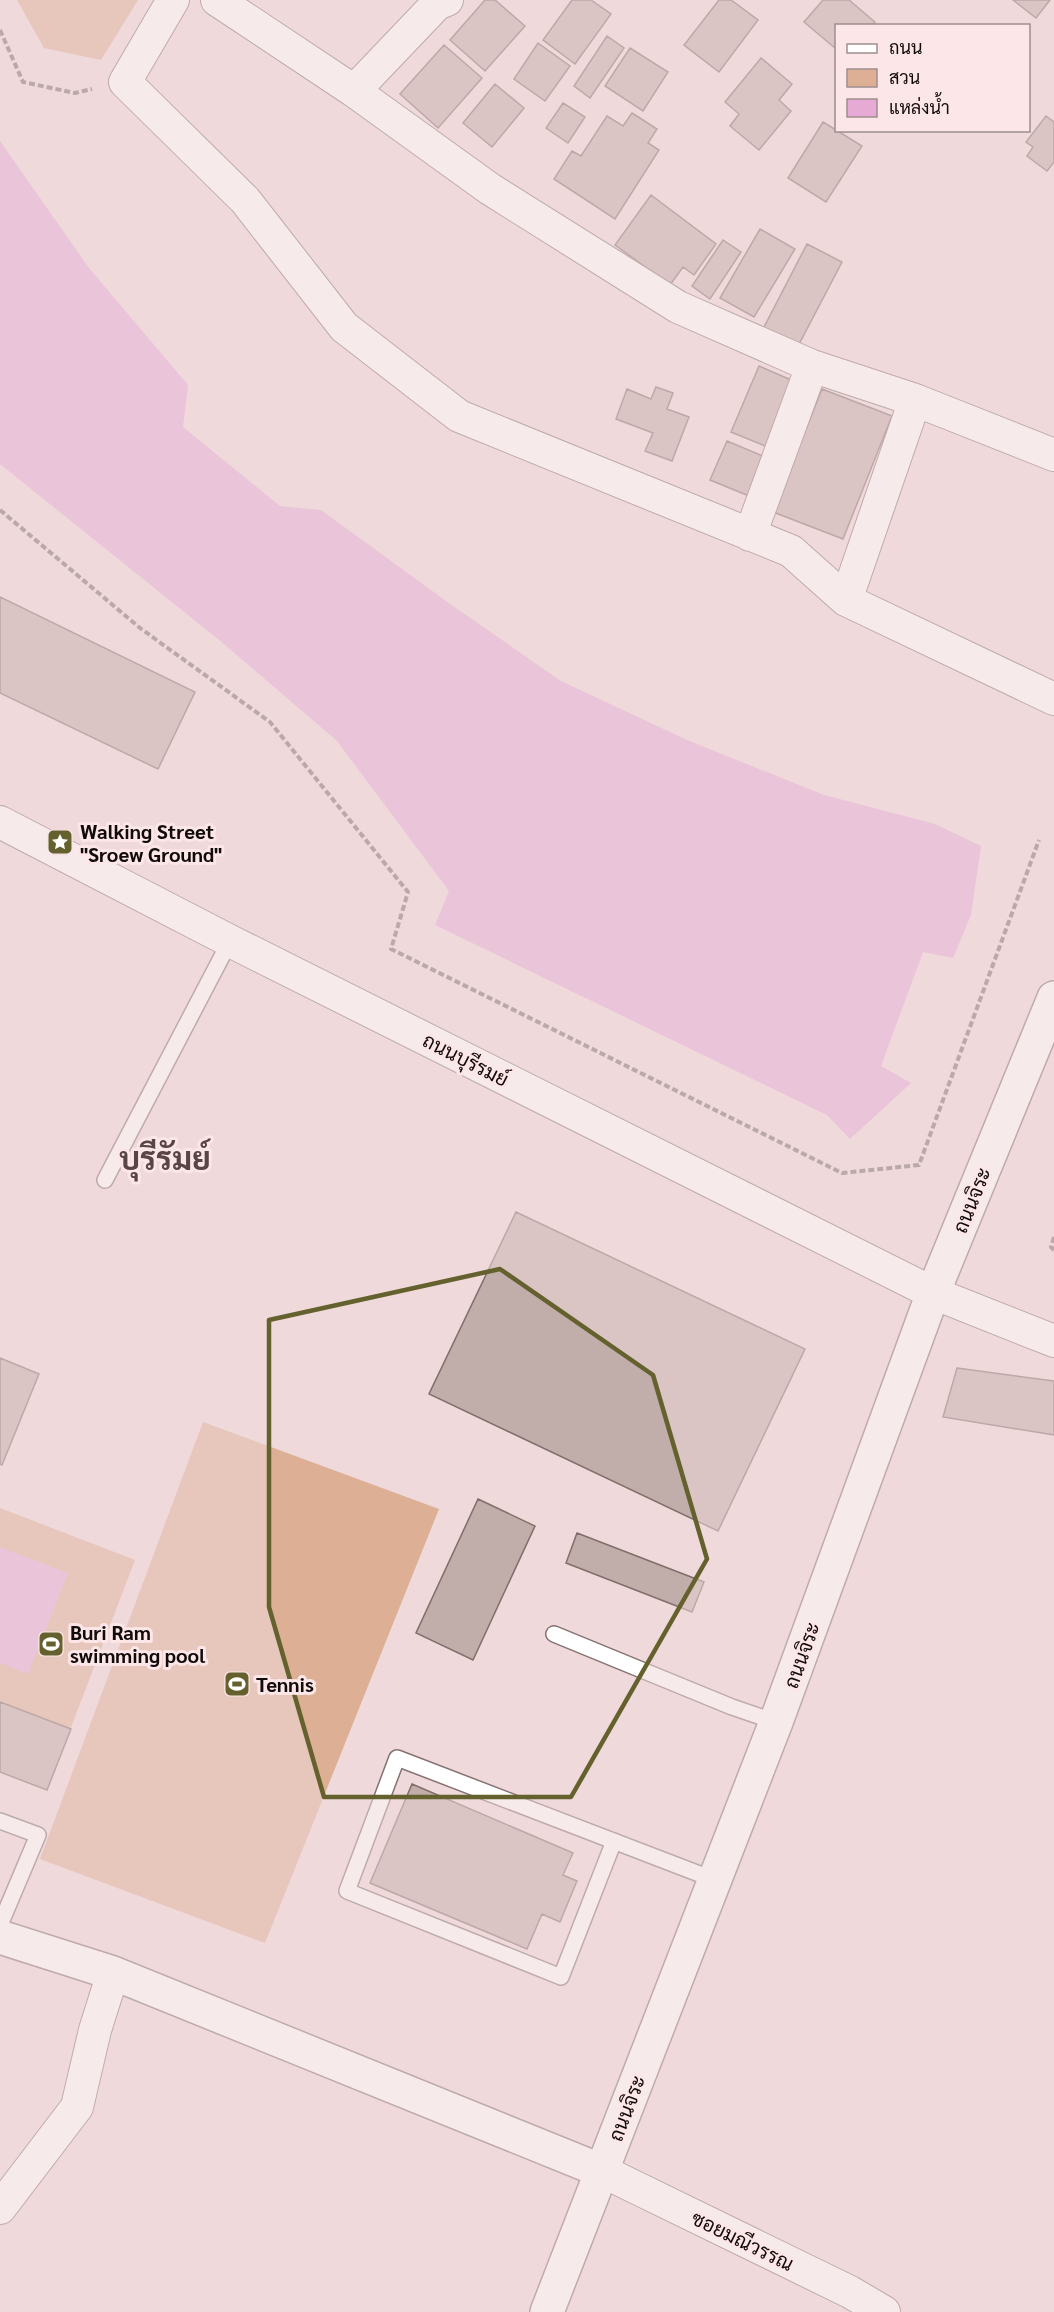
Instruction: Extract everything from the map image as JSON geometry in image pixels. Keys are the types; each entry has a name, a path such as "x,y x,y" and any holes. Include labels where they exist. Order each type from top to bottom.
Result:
{"main road":[{"name":"ถนนจิระ","path":"547,2312 776,1722 933,1293 1054,998"},
{"path":"0,1937 113,1973 602,2171"}],"street":[{"path":"173,0 125,82 245,200 344,327 459,416 791,551 846,600 1054,699"},
{"path":"217,0 354,91 490,189 678,306 812,366 915,400 1054,454"},
{"path":"354,91 437,4 447,0"},
{"path":"750,535 812,366"},
{"path":"846,600 915,400"},
{"name":"ถนนบุรีรมย์","path":"0,822 230,941 933,1293 1054,1341"},
{"path":"0,2208 77,2107 95,2030 113,1973"},
{"name":"ซอยมณีวรรณ","path":"602,2171 850,2292 884,2312"}],"lane":[{"path":"105,1180 230,941"},
{"path":"554,1634 732,1707 776,1722"},
{"path":"614,1841 561,1977 347,1891 396,1758 614,1841 715,1880"},
{"path":"0,1821 38,1835 0,1925"}],"path":[{"path":"0,30 23,82 75,93 125,82"},
{"path":"0,510 140,628 270,722 408,892 391,949 842,1173 919,1165 1039,840"},
{"path":"1054,1237 1050,1247 1054,1250"}],"highlighted area":[{"path":"500,1269 653,1375 707,1559 571,1797 324,1797 269,1607 269,1320"}],"green space":[{"path":"17,0 138,0 101,60 44,48"},
{"name":"Tennis","path":"203,1422 439,1509 265,1943 40,1859"},
{"name":"Buri Ram swimming pool","path":"0,1508 135,1560 47,1790 0,1772"}],"water":[{"path":"0,141 89,268 188,385 183,427 280,506 321,510 561,681 687,740 824,795 935,824 981,846 971,915 953,958 923,952 881,1066 911,1083 850,1139 827,1115 435,925 449,891 337,741 224,644 0,464"},
{"path":"0,1547 68,1573 28,1674 0,1663"}],"building":[{"path":"485,0 495,0 525,26 485,71 450,40"},
{"path":"572,0 591,0 611,14 575,64 543,40"},
{"path":"719,0 731,0 758,20 719,72 684,45"},
{"path":"823,0 849,0 875,22 874,24 835,24 835,48 804,22"},
{"path":"1013,0 1050,0 1036,18"},
{"path":"607,36 624,48 590,98 574,86"},
{"path":"538,43 570,66 545,101 514,79"},
{"path":"444,45 482,78 438,128 400,94"},
{"path":"630,48 668,72 643,111 605,86"},
{"path":"761,58 792,84 779,100 791,111 759,150 730,126 739,114 725,102"},
{"path":"495,84 524,108 492,147 463,123"},
{"path":"563,103 585,117 568,143 546,128"},
{"path":"632,113 657,129 648,143 659,150 615,219 554,179 572,151 581,156 607,116 623,126"},
{"path":"1046,116 1054,122 1054,162 1047,171 1027,156 1033,147 1026,142"},
{"path":"823,122 835,129 835,132 839,132 862,146 826,202 788,178"},
{"path":"651,195 716,244 694,275 683,267 670,285 615,245"},
{"path":"760,229 795,249 754,317 720,298"},
{"path":"723,240 741,252 710,299 692,286"},
{"path":"807,244 842,262 797,348 762,331"},
{"path":"759,366 798,383 770,448 731,432"},
{"path":"656,387 673,393 667,409 689,417 672,461 645,451 653,433 616,419 627,389 651,399"},
{"path":"822,389 892,416 843,539 773,512"},
{"path":"727,441 770,459 754,498 710,480"},
{"path":"0,597 195,692 158,769 0,693"},
{"path":"516,1212 805,1349 718,1531 429,1394"},
{"path":"0,1358 39,1374 2,1465 0,1464"},
{"path":"957,1368 1054,1381 1054,1435 943,1417"},
{"path":"478,1499 535,1526 473,1660 416,1633"},
{"path":"577,1533 704,1582 692,1612 566,1563"},
{"path":"0,1702 71,1729 47,1790 0,1772"},
{"path":"412,1784 573,1853 563,1875 577,1881 560,1922 542,1914 527,1949 370,1883"}],"place":[{"name":"Walking Street \"Sroew Ground\"","path":"60,842"},
{"name":"Buri Ram swimming pool","path":"51,1644"},
{"name":"Tennis","path":"237,1684"}],"district":[{"name":"บุรีรัมย์","path":"165,1156"}]}
